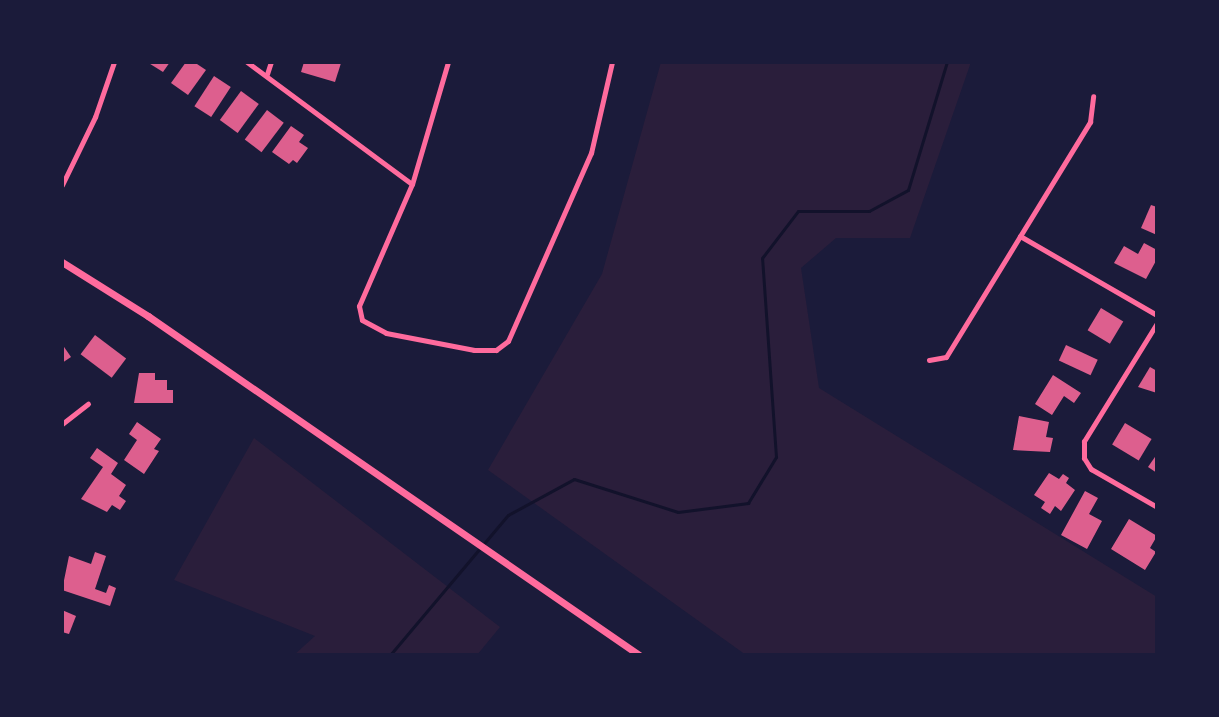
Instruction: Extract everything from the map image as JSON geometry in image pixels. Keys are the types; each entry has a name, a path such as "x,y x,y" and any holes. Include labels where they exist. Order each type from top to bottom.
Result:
{"main road":[{"path":"62,262 639,655"}],"street":[{"path":"62,185 95,117 114,62"},
{"path":"247,62 412,184"},
{"path":"267,74 271,62"},
{"path":"448,62 412,184 359,306 362,320 386,333 426,343 496,350 508,341 591,153 612,62"},
{"path":"929,360 946,357 1090,122 1093,96"},
{"path":"1020,236 1157,315"},
{"path":"1157,323 1084,441 1084,458 1091,469 1157,507"},
{"path":"62,424 88,404"}],"shaded area":[{"path":"661,62 971,62 910,238 836,238 801,268 819,388 1157,597 1157,655 746,655 488,470 602,274"},
{"path":"254,438 500,627 477,655 294,655 315,636 174,580"}],"building":[{"path":"147,62 170,62 163,72"},
{"path":"186,62 194,62 206,70 188,95 171,83"},
{"path":"304,62 341,63 335,82 301,72"},
{"path":"214,76 231,87 211,117 194,106"},
{"path":"241,91 259,104 238,133 220,120"},
{"path":"267,110 284,123 262,152 245,140"},
{"path":"291,126 304,135 299,142 308,148 297,163 293,160 289,164 272,152"},
{"path":"1151,205 1157,207 1157,235 1141,228"},
{"path":"1144,243 1157,250 1157,259 1146,279 1114,263 1124,246 1138,254"},
{"path":"1101,308 1123,321 1110,344 1088,330"},
{"path":"95,335 126,358 112,378 81,354"},
{"path":"62,344 71,357 62,363"},
{"path":"1066,345 1098,360 1091,375 1059,360"},
{"path":"1150,367 1157,371 1157,393 1138,387"},
{"path":"139,373 155,373 155,380 167,380 167,390 173,390 173,403 134,403"},
{"path":"1053,375 1081,393 1074,403 1064,396 1052,415 1035,404"},
{"path":"1019,416 1049,422 1046,437 1053,438 1050,452 1013,450"},
{"path":"137,422 161,439 154,449 159,451 144,474 124,460 137,440 129,434"},
{"path":"1125,423 1152,439 1139,460 1112,444"},
{"path":"97,448 118,463 111,474 126,485 119,496 126,501 120,510 112,505 107,512 81,499 103,467 90,458"},
{"path":"1157,454 1157,473 1148,467"},
{"path":"1049,473 1059,479 1063,474 1069,478 1066,483 1075,490 1061,511 1055,506 1050,514 1041,508 1045,502 1034,495"},
{"path":"1085,491 1098,498 1089,514 1102,521 1087,549 1061,535"},
{"path":"1129,519 1157,536 1150,548 1156,552 1145,570 1111,549"},
{"path":"95,552 106,556 95,589 106,593 109,585 116,588 110,606 62,590 69,556 91,564"},
{"path":"62,610 76,616 69,634 62,632"}],"waterway":[{"path":"390,655 508,515 574,479 678,512 748,503 776,457 762,258 798,211 869,211 908,190 947,62"}]}
